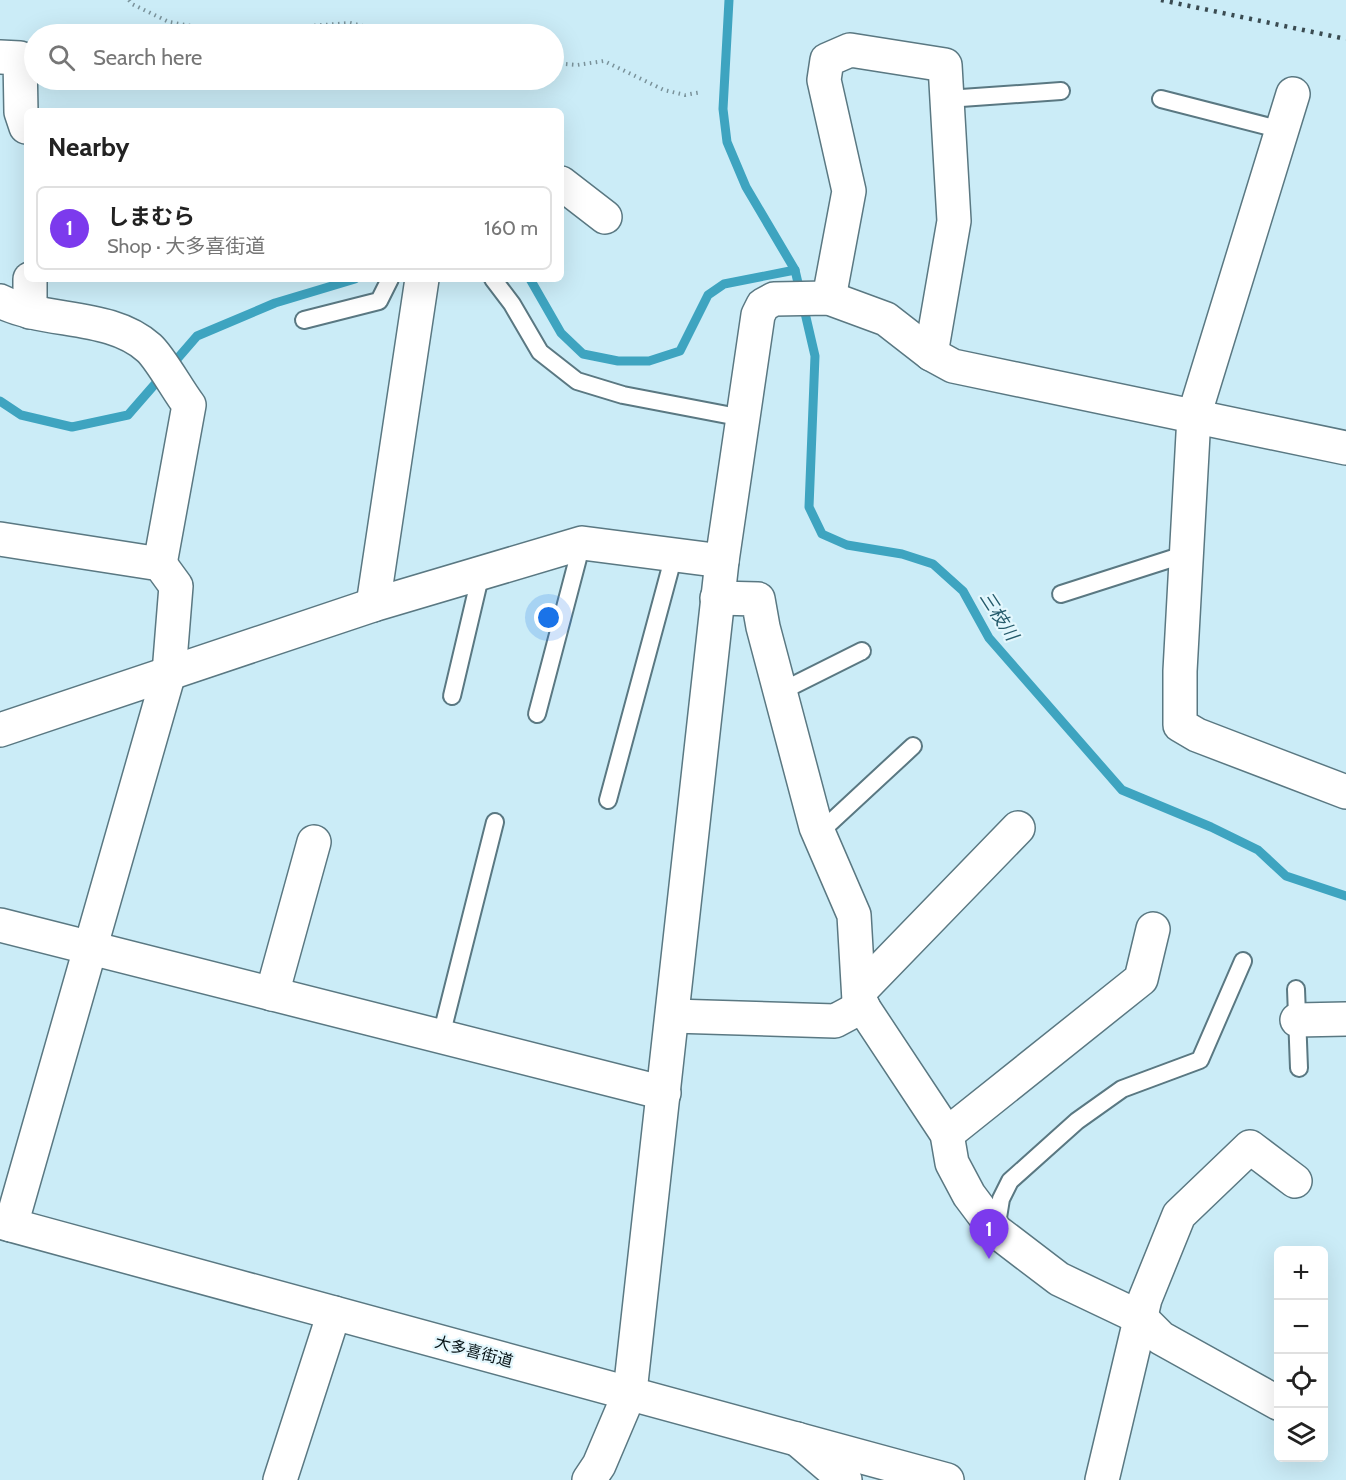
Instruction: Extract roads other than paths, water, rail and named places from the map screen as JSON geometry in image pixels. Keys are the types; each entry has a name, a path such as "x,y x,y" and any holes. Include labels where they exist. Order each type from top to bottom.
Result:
{"main road":[{"path":"829,298 849,190 824,80 827,60 850,50 945,65 954,221 931,354"},
{"path":"0,57 20,58 21,112 24,120"},
{"path":"1293,94 1194,416 1180,671 1180,725 1197,735 1346,792"},
{"path":"0,128 24,128"},
{"path":"564,185 605,217"},
{"path":"30,282 30,312"},
{"path":"372,605 422,282"},
{"path":"589,1480 599,1465 630,1392 717,598 758,315 763,305 774,299 829,298 885,319 931,354 953,366 1346,448"},
{"path":"0,301 14,308 48,316 87,321 126,333 149,349 189,405 160,564"},
{"path":"0,539 160,564 176,586 169,673 89,948 5,1223"},
{"path":"0,730 372,605 582,543 722,561"},
{"path":"717,598 758,599 763,627 818,834 854,915 861,999 947,1134 952,1163 969,1195 996,1231 1059,1279 1141,1318 1161,1338 1274,1401"},
{"path":"673,1016 835,1021 861,999 1018,828"},
{"path":"272,994 314,842"},
{"path":"0,925 664,1092"},
{"path":"947,1134 1141,980 1153,929"},
{"path":"1296,1005 1346,1019"},
{"path":"1102,1480 1145,1299 1179,1215 1250,1147 1295,1181"},
{"name":"大多喜街道","path":"5,1223 947,1480"},
{"path":"280,1480 334,1313"},
{"path":"797,1439 845,1480"}],"lane":[{"path":"947,99 1061,91"},
{"path":"1161,99 1282,130"},
{"path":"304,320 379,301 388,282"},
{"path":"495,282 512,304 540,352 577,381 623,396 743,418"},
{"path":"537,714 582,543"},
{"path":"608,800 674,555"},
{"path":"1061,594 1186,555"},
{"path":"452,696 481,573"},
{"path":"780,692 862,651"},
{"path":"818,834 913,746"},
{"path":"441,1036 495,822"},
{"path":"996,1231 1000,1199 1010,1181 1077,1121 1122,1089 1200,1060 1243,961"},
{"path":"1296,1005 1299,1068"}],"waterway":[{"name":"三枝川","path":"729,0 723,109 727,142 746,187 795,270 815,356 809,507 822,534 847,545 902,554 933,564 963,591 989,638 1122,790 1211,827 1258,850 1286,876 1346,896"},
{"path":"532,282 561,333 583,354 618,361 649,361 680,351 708,295 724,284 795,270"},
{"path":"171,366 197,336 275,303 345,282"},
{"path":"0,401 21,415 72,427 128,415 162,376"}],"railway":[{"path":"1161,0 1346,39"}],"place":[{"name":"しまむら","path":"989,1259"}]}
